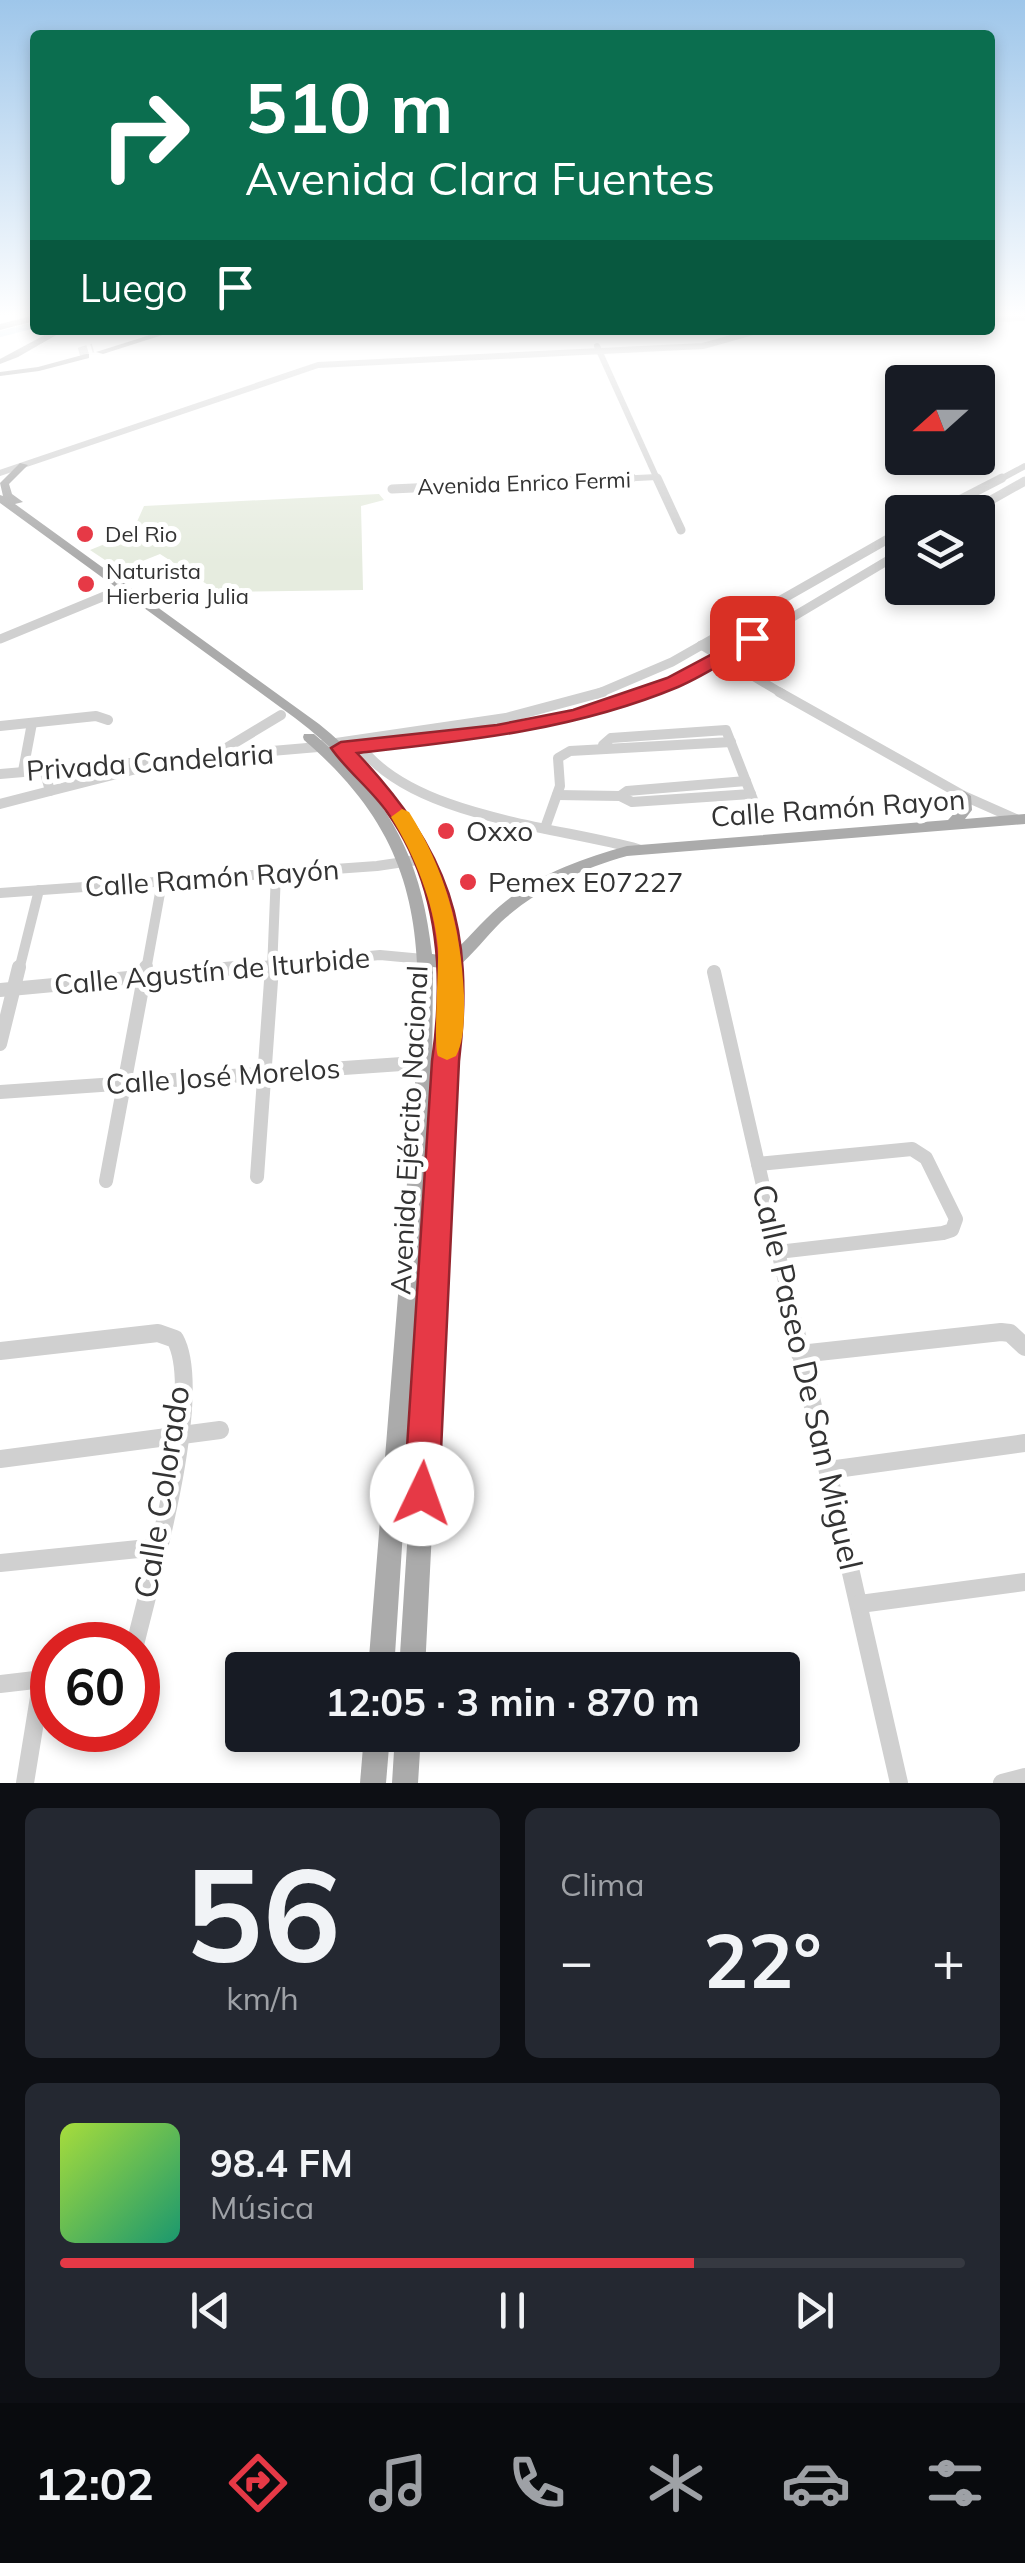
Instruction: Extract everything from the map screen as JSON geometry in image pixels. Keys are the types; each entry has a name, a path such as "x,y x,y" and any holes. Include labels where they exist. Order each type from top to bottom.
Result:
{"main road":[{"path":"24,464 7,479 5,491 67,538 65,544"},
{"name":"Avenida Ejército Nacional","path":"3,504 65,544 281,715 333,746 390,832 404,863 418,907 424,1062 382,1652"},
{"name":"Avenida Ejército Nacional","path":"3,504 333,746 392,804 424,859 441,906 452,962 452,1014 446,1061 413,1652"},
{"path":"953,824 965,810 964,796"},
{"name":"Calle Ramón Rayon","path":"452,962 498,916 540,885 590,861 656,847 1020,819"},
{"path":"423,959 452,962"},
{"path":"373,1783 375,1752"},
{"path":"405,1783 407,1752"}],"street":[{"path":"0,465 214,397"},
{"path":"620,397 681,530"},
{"path":"0,473 87,439"},
{"path":"969,495 1025,466"},
{"name":"Avenida Enrico Fermi","path":"392,488 657,478"},
{"path":"995,498 1025,481"},
{"path":"333,746 562,705 640,677 885,541"},
{"path":"333,746 517,728 577,716 673,682 885,562"},
{"path":"0,639 119,590"},
{"path":"701,645 846,732 964,796 1020,819"},
{"path":"214,756 281,715"},
{"name":"Privada Candelaria","path":"0,726 96,716 108,720"},
{"path":"23,771 32,723"},
{"path":"545,828 557,795 560,754 603,746 614,749 731,742 753,798 632,802 620,796 557,795"},
{"path":"333,746 402,783 465,806 638,849"},
{"name":"Privada Candelaria","path":"0,774 333,746"},
{"path":"0,804 173,758"},
{"path":"44,769 50,791"},
{"path":"620,796 627,791 746,781"},
{"name":"Calle Ramón Rayón","path":"0,893 276,874 424,859"},
{"path":"257,1177 274,964 276,874"},
{"path":"106,1181 162,882"},
{"path":"0,1044 40,890"},
{"name":"Calle Agustín de Iturbide","path":"0,990 380,955 423,959"},
{"name":"Calle Paseo De San Miguel","path":"714,972 899,1783"},
{"name":"Calle José Morelos","path":"0,1092 446,1061"},
{"path":"758,1164 912,1149 926,1158 956,1219 952,1230 944,1233 778,1252"},
{"path":"800,1354 1001,1332 1010,1332 1025,1347"},
{"name":"Calle Colorado","path":"0,1352 158,1333 175,1339 182,1364 177,1438 140,1622"},
{"path":"0,1459 220,1430"},
{"path":"829,1470 1025,1444"},
{"path":"0,1563 158,1547"},
{"path":"860,1604 1025,1582"},
{"path":"0,1684 30,1681"},
{"path":"25,1783 32,1752"},
{"path":"1002,1783 1025,1778"}],"shaded area":[{"path":"379,494 384,500 361,506 363,590 219,592 160,554 120,570 90,550 132,533 144,506"}],"slow traffic":[{"path":"402,817 417,841 439,897 450,946 452,1014 447,1049"}],"place":[{"name":"Del Rio","path":"85,534"},
{"name":"Naturista Hierberia Julia","path":"86,584"},
{"name":"Oxxo","path":"446,831"},
{"name":"Pemex E07227","path":"468,882"}],"route":[{"path":"422,1494 452,962 439,897 417,841 384,794 341,748 497,731 577,716 673,682 752,638"}]}
